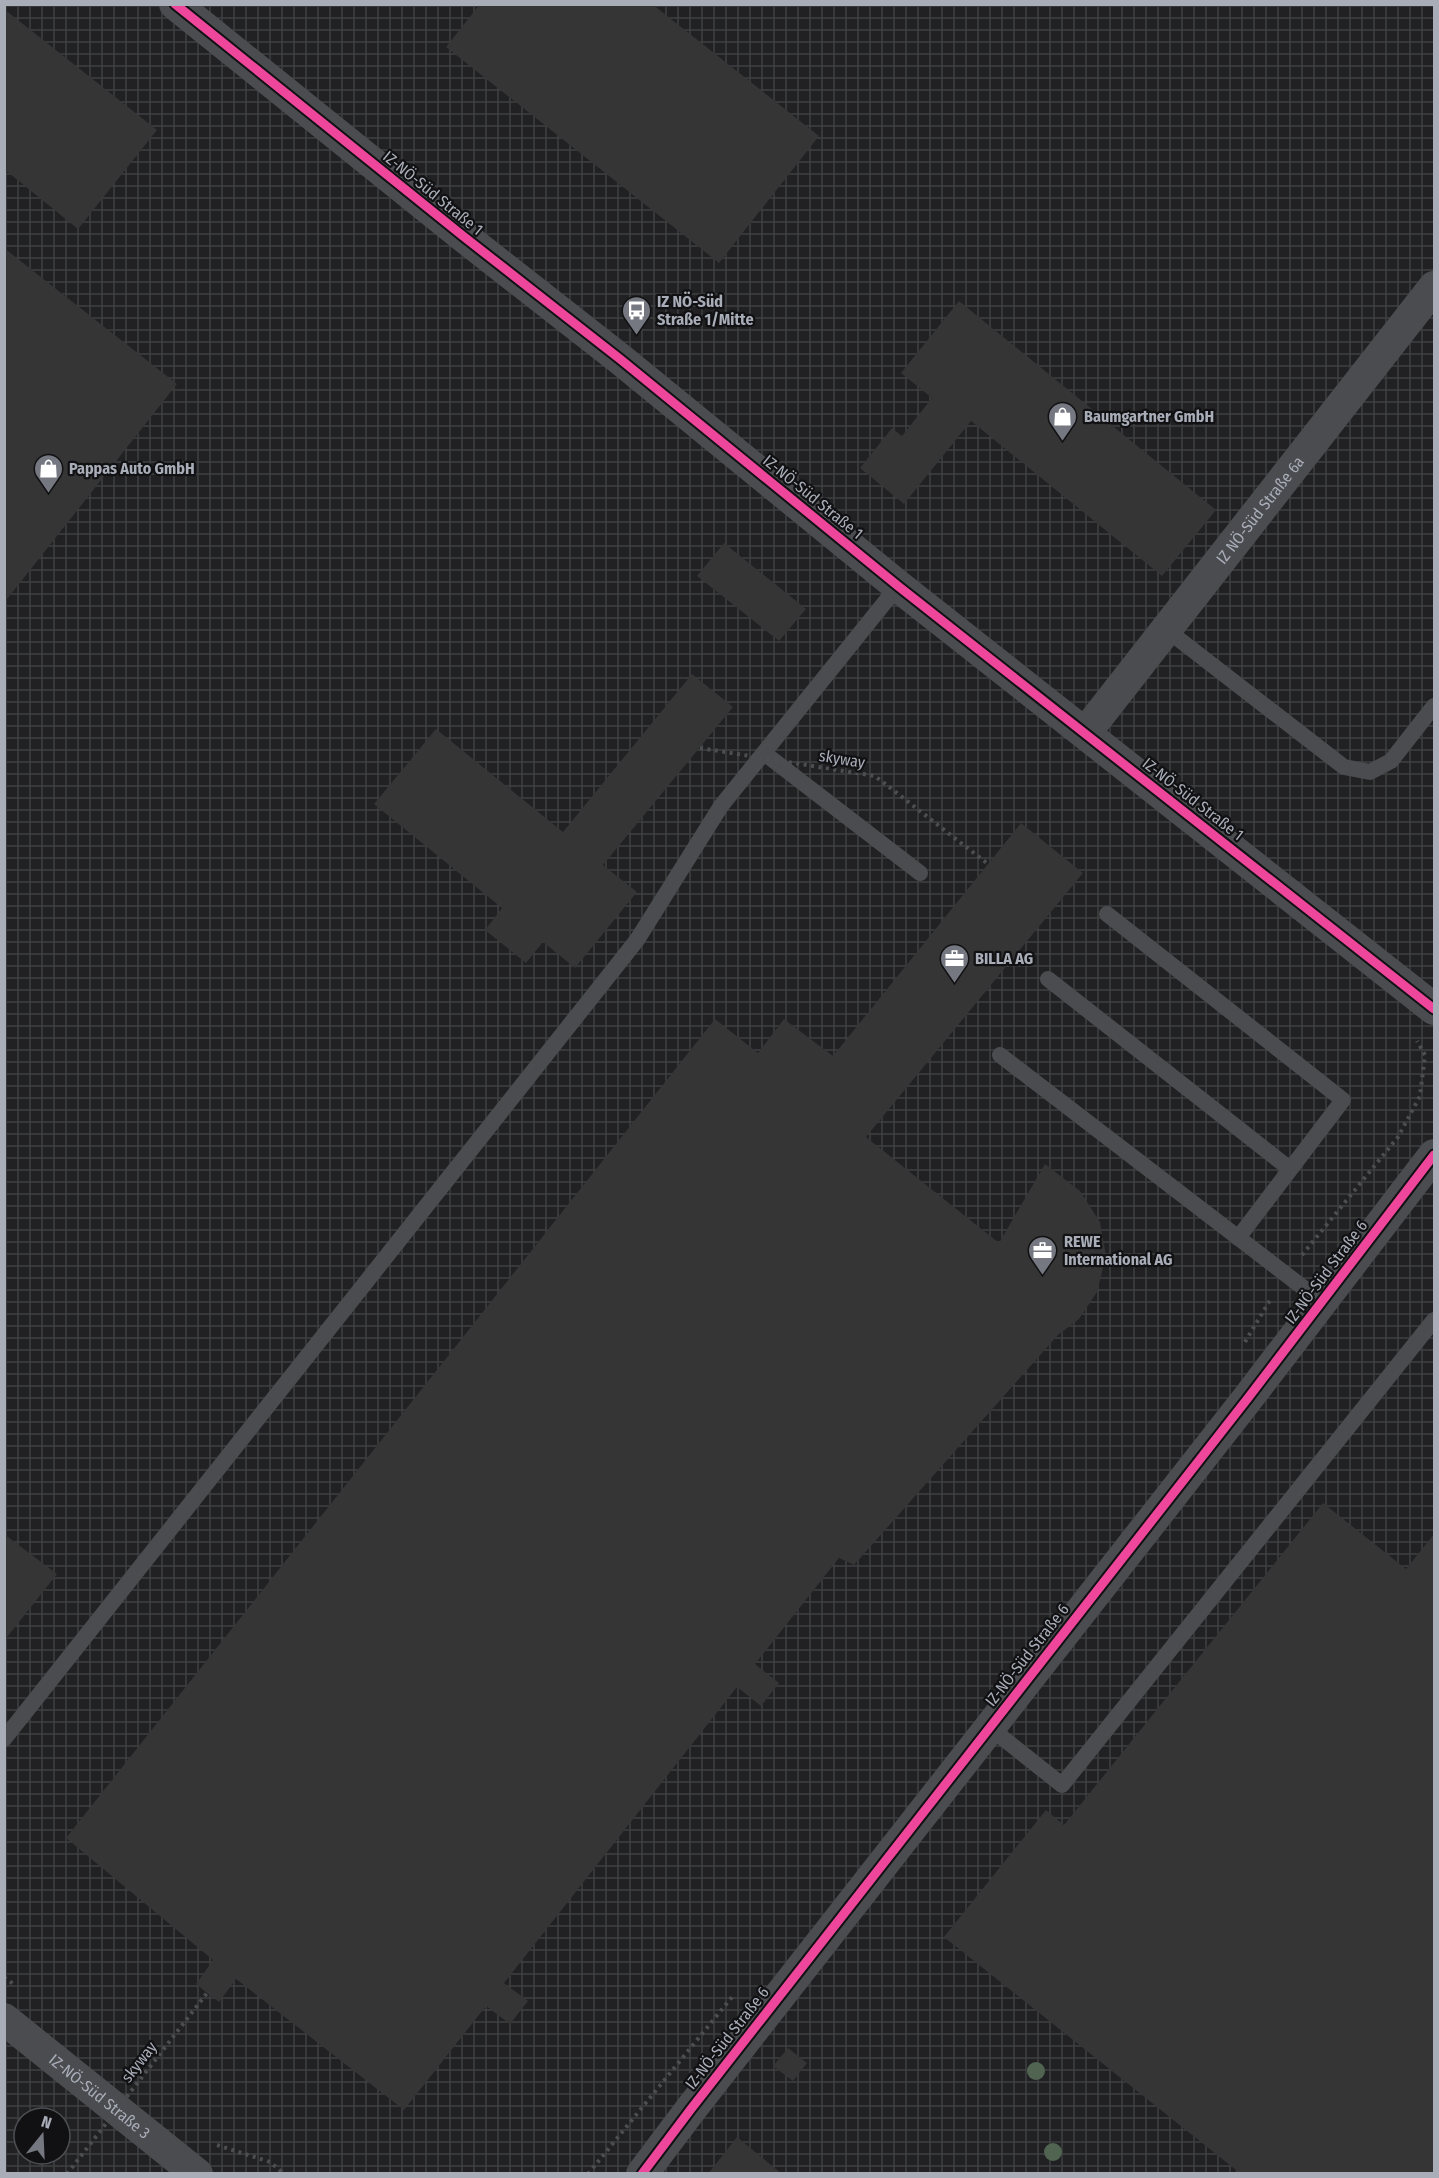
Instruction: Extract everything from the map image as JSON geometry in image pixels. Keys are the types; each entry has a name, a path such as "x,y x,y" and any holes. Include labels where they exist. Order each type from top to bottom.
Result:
{"street":[{"name":"IZ-NÖ-Süd Straße 1","path":"175,4 620,359 898,586 1086,732 1434,1009"},
{"name":"IZ NÖ-Süd Straße 6a","path":"1086,732 1434,287"},
{"name":"IZ-NÖ-Süd Straße 6","path":"642,2174 1434,1155"},
{"name":"IZ-NÖ-Süd Straße 3","path":"4,2019 197,2174"}],"lane":[{"path":"4,1739 637,940 721,806 898,586"},
{"path":"1167,630 1344,767 1370,772 1391,761 1434,706"},
{"path":"764,753 920,873"},
{"path":"1107,914 1343,1100 1238,1238"},
{"path":"1048,979 1290,1169"},
{"path":"1000,1054 1322,1302"},
{"path":"989,1728 1062,1785 1434,1320"}],"path":[{"path":"4,1977 23,1992"},
{"path":"134,2079 143,2086"},
{"path":"208,2138 217,2145 270,2162 284,2174"}],"shaded area":[{"path":"5,5 1434,5 1434,2173 5,2174"}],"building":[{"path":"480,4 652,4 819,136 719,263 446,47"},
{"path":"4,9 157,130 78,229 4,169"},
{"name":"Pappas Auto GmbH","path":"4,248 177,384 4,603"},
{"name":"Baumgartner GmbH","path":"959,301 1216,510 1162,576 971,421 904,504 860,468 892,428 902,436 932,398 901,373"},
{"path":"724,543 806,609 779,641 697,576"},
{"path":"692,674 733,707 603,865 637,892 575,968 543,942 526,963 485,930 502,908 374,804 436,729 563,832"},
{"path":"1021,823 1083,873 866,1137 999,1243 1045,1164 1080,1191 1100,1222 1106,1256 1097,1292 1079,1319 1058,1335 854,1565 839,1558 755,1664 779,1683 761,1706 737,1687 504,1983 528,2001 510,2024 486,2006 404,2110 236,1979 219,2002 207,1993 196,1984 213,1960 66,1838 715,1019 758,1053 784,1019 833,1056"},
{"path":"1323,1503 1406,1569 1434,1534 1434,2174 1234,2174 1236,2170 944,1937 1046,1810 1064,1825"},
{"path":"4,1534 57,1574 4,1641"},
{"path":"788,2048 807,2063 793,2081 773,2066"},
{"path":"737,2137 782,2174 708,2174"}],"cycle path":[{"path":"175,4 620,359 898,586 1434,1009"},
{"path":"642,2174 1248,1398 1434,1155"}],"place":[{"name":"IZ NÖ-Süd Straße 1/Mitte","path":"636,336"},
{"name":"Baumgartner GmbH","path":"1063,442"},
{"name":"Pappas Auto GmbH","path":"48,494"},
{"name":"BILLA AG","path":"954,984"},
{"name":"REWE International AG","path":"1043,1276"}]}
